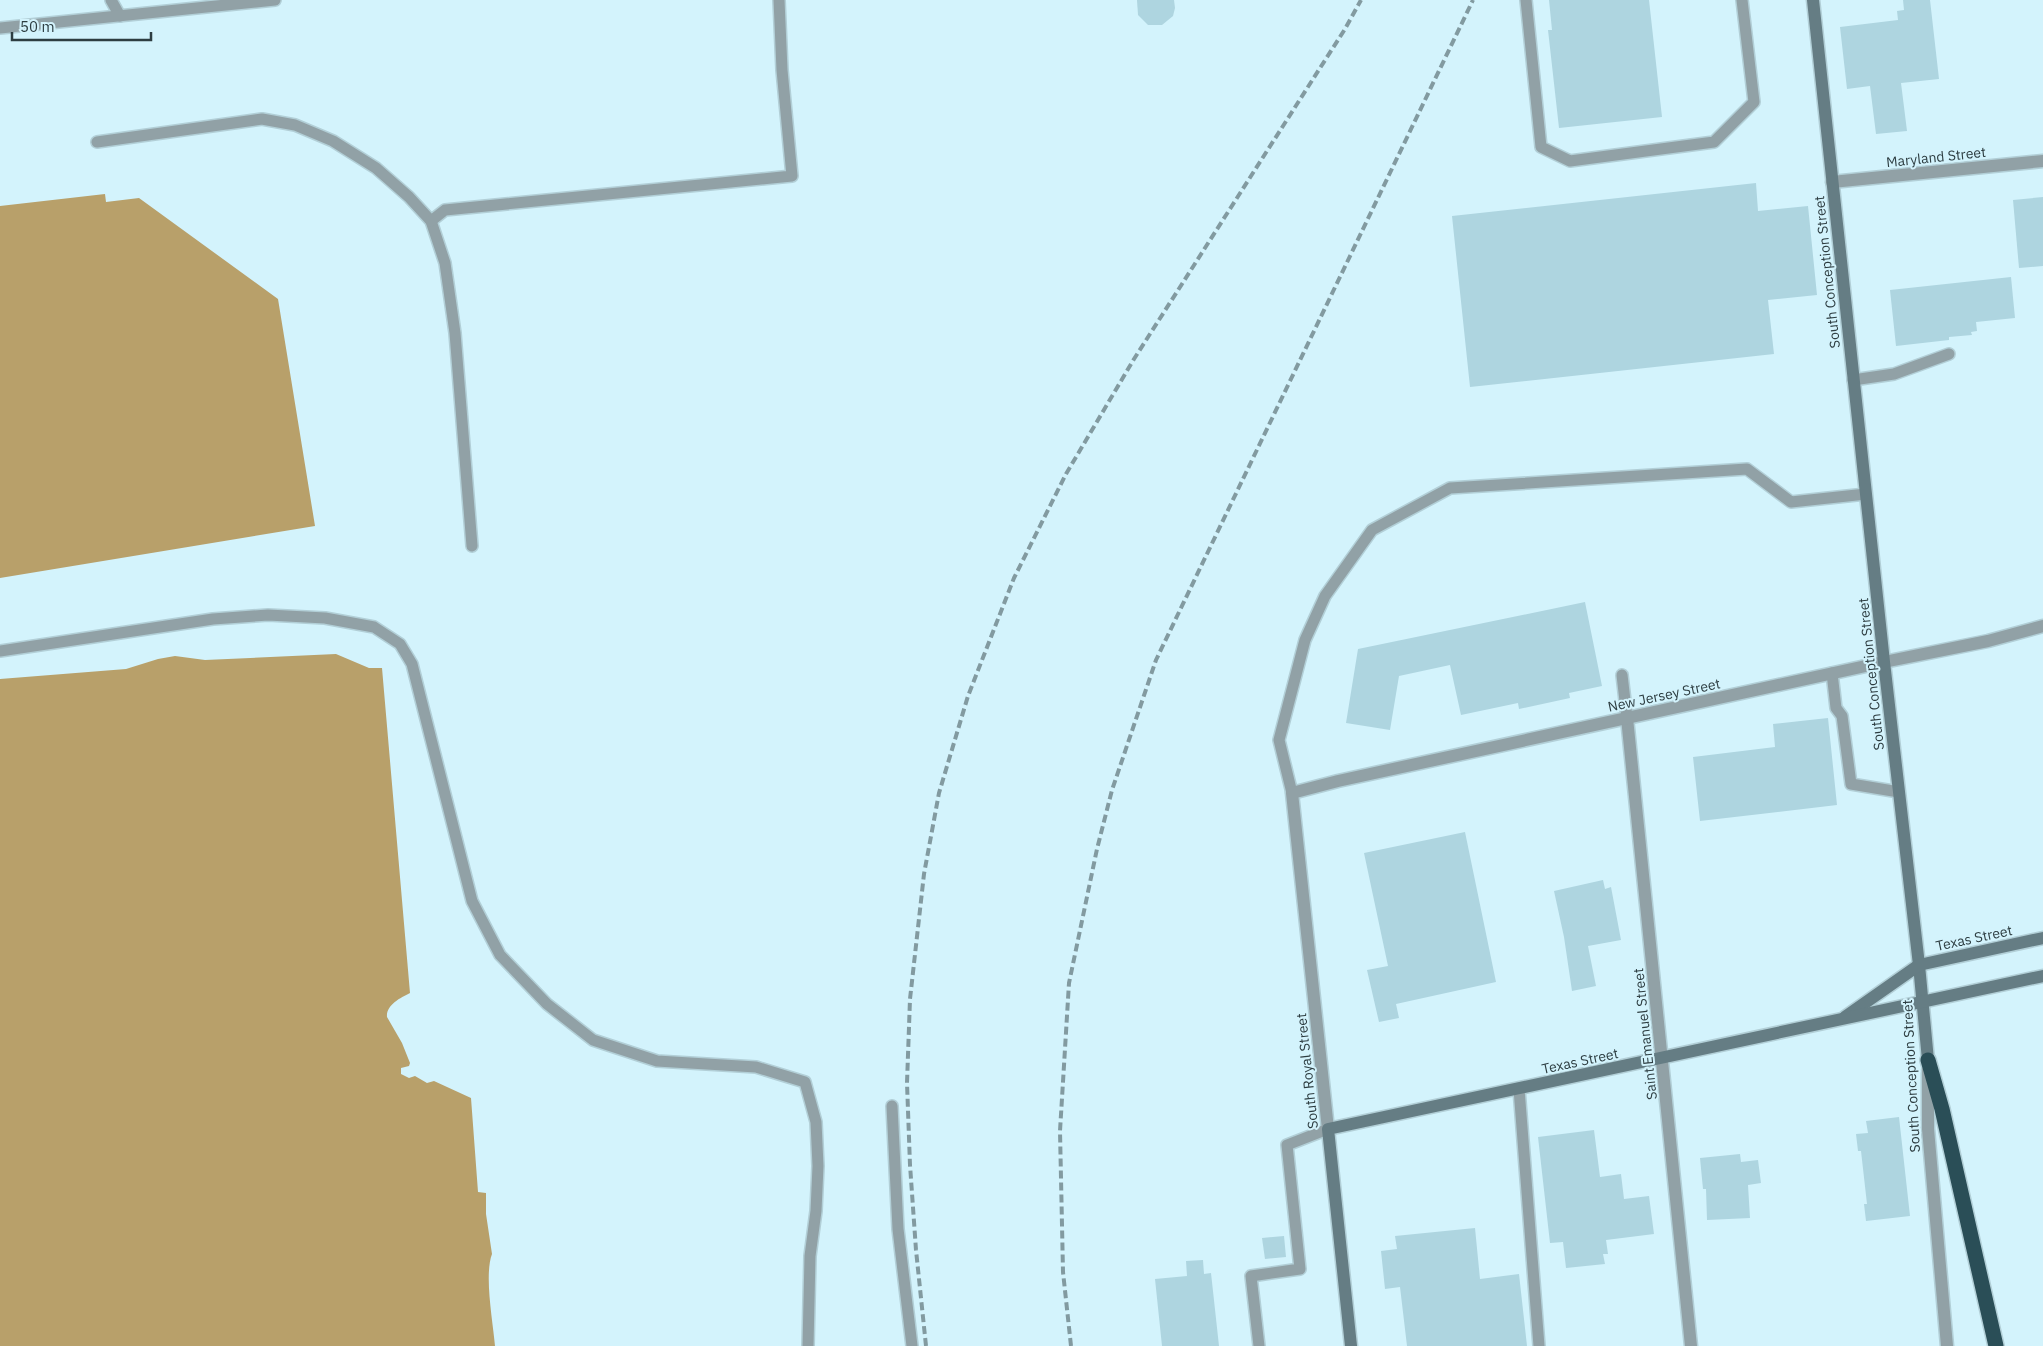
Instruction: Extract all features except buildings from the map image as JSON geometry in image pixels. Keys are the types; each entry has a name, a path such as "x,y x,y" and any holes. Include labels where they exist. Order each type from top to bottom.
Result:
{"highway":[{"path":"1928,1060 1942,1109 1996,1346"}],"street":[{"name":"South Conception Street","path":"1813,0 1884,662 1919,965 1928,1060 1928,1129 1947,1346"},
{"name":"Maryland Street","path":"1832,182 2043,161"},
{"name":"New Jersey Street","path":"1292,793 1832,673 1988,641 2043,626"},
{"name":"Saint Emanuel Street","path":"1626,718 1692,1346"},
{"name":"South Royal Street","path":"1292,793 1350,1346"},
{"name":"Texas Street","path":"1838,1021 1919,965 2043,938"},
{"name":"Texas Street","path":"1328,1129 2043,976"}],"lane":[{"path":"111,0 120,16"},
{"path":"0,28 120,16 229,2 275,0"},
{"path":"431,221 445,210 792,176 782,70 779,0"},
{"path":"1526,0 1541,148 1570,161 1714,142 1754,102 1742,0"},
{"path":"97,142 262,119 295,126 333,141 376,168 409,197 431,221 445,263 453,323 472,546"},
{"path":"1854,380 1894,374 1949,354"},
{"path":"1292,793 1279,740 1305,640 1325,596 1372,530 1450,488 1747,468 1791,502 1866,494"},
{"path":"0,652 213,619 268,615 325,618 374,627 400,644 412,664 472,901 500,955 547,1004 592,1040 657,1061 756,1067 805,1082 816,1122 818,1166 816,1211 810,1256 808,1346"},
{"path":"1832,673 1836,708 1842,716 1851,784 1899,792"},
{"path":"1622,675 1626,718"},
{"path":"1519,1089 1539,1346"},
{"path":"892,1106 898,1229 912,1346"},
{"path":"1259,1346 1251,1276 1300,1269 1287,1145 1328,1129"}],"shaded area":[{"path":"105,194 106,202 139,198 278,299 315,526 0,578 0,206"},
{"path":"336,654 369,668 382,668 410,993 391,1005 387,1017 402,1043 410,1063 409,1066 401,1068 401,1074 409,1078 415,1076 427,1083 434,1081 471,1098 478,1192 486,1193 486,1214 492,1254 489,1286 495,1346 0,1346 0,679 126,669 175,656 205,660"}],"railway":[{"path":"926,1346 916,1250 910,1165 907,1083 910,999 924,874 939,793 968,696 1014,578 1066,474 1134,359 1345,29 1361,0"},
{"path":"1071,1346 1063,1272 1060,1131 1069,983 1097,849 1112,790 1156,660 1473,0"}]}
